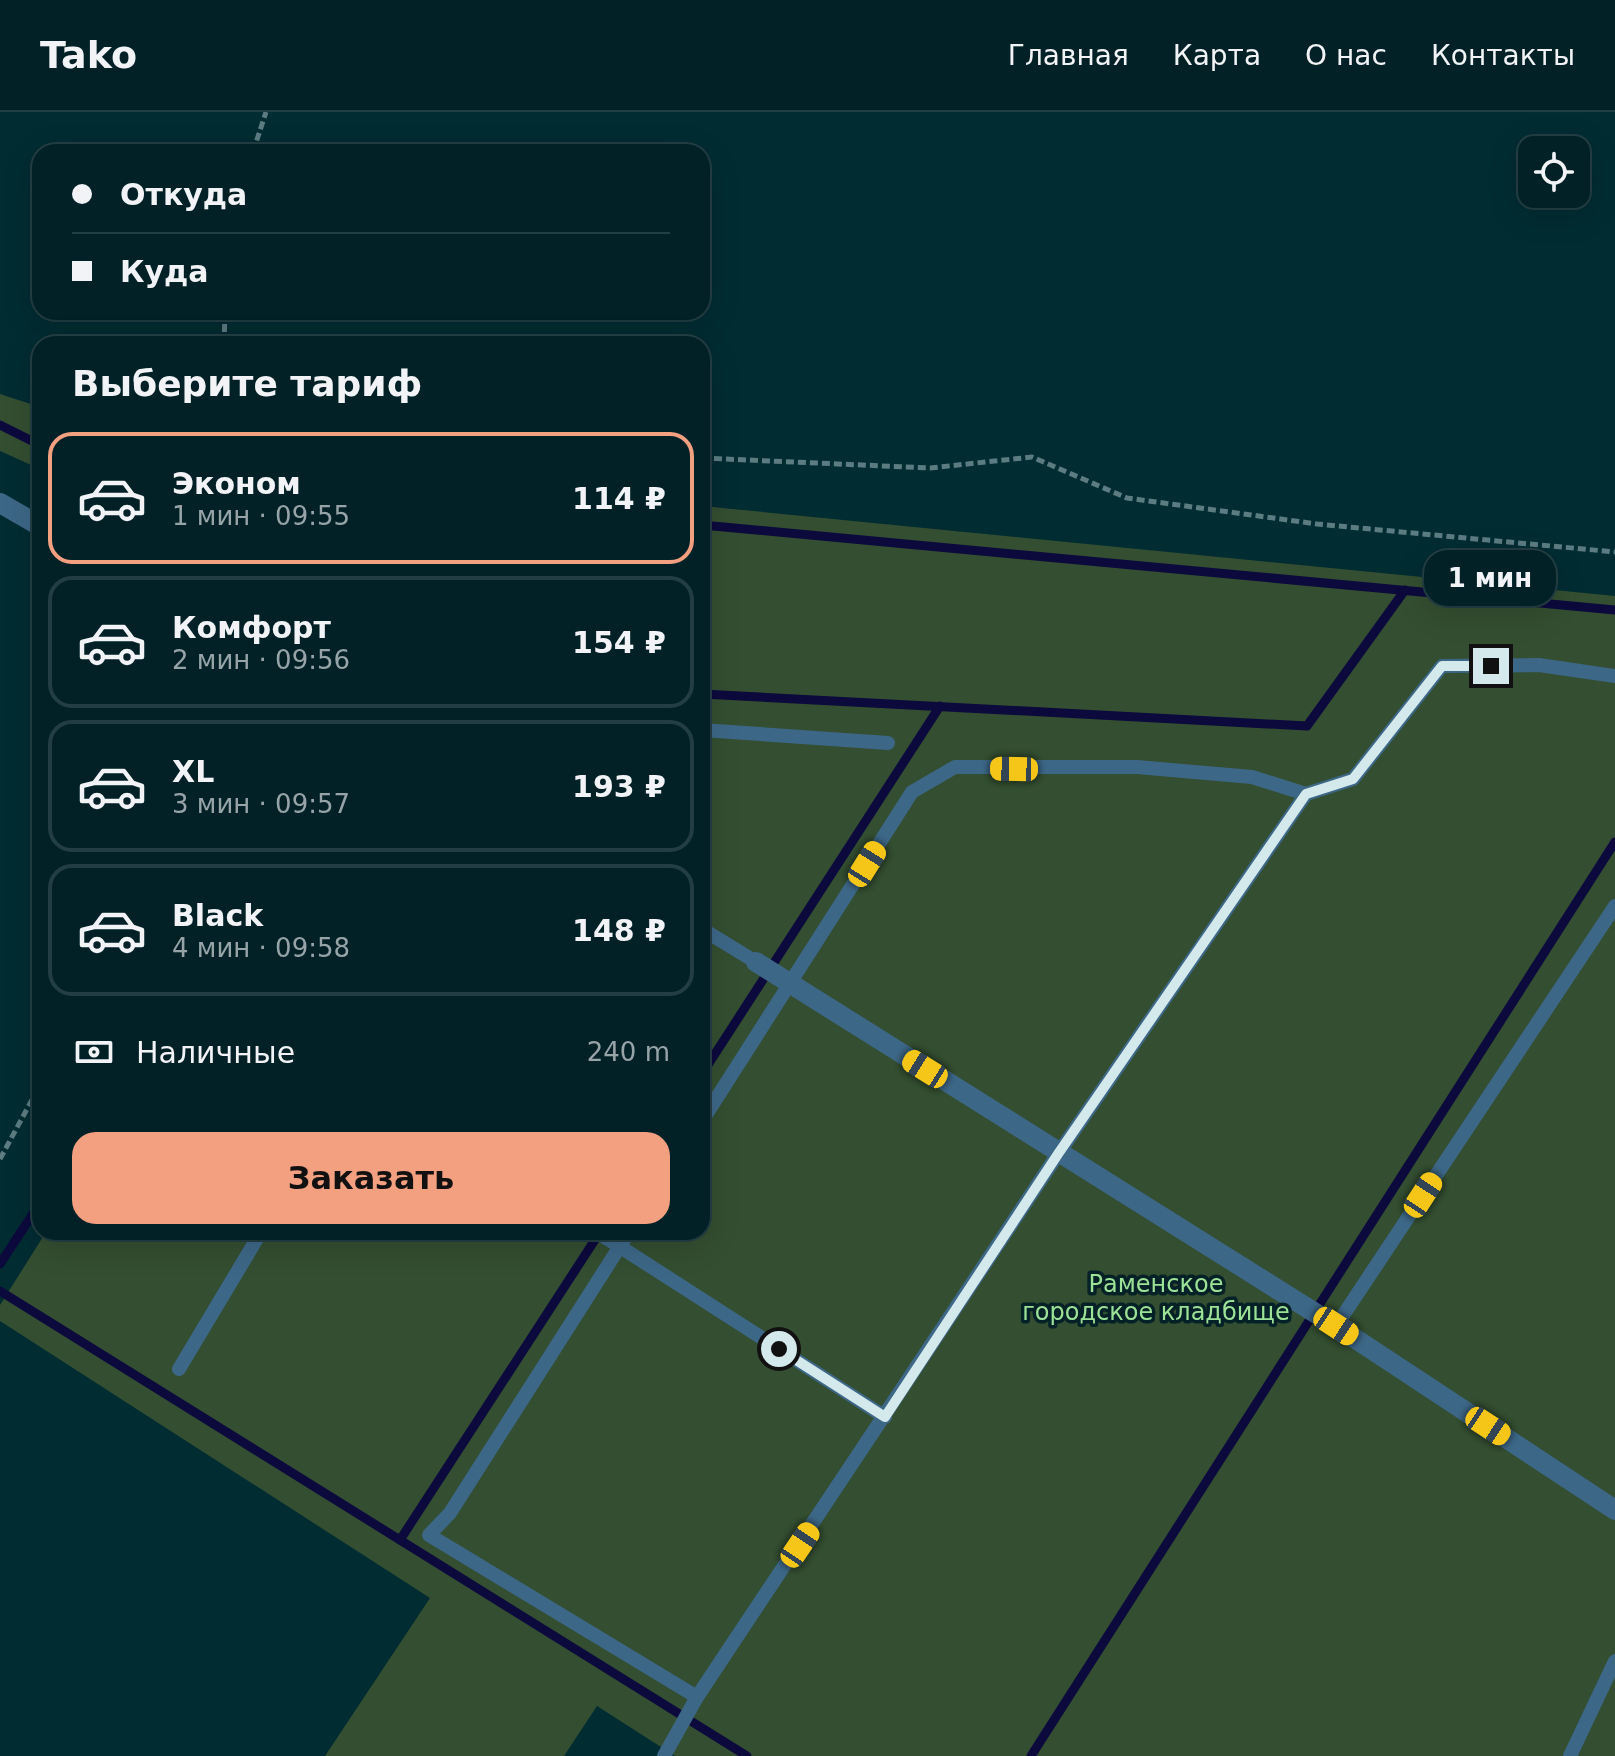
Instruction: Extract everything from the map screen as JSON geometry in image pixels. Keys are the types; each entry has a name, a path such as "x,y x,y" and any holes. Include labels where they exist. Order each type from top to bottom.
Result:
{"street":[{"path":"0,503 32,521"},
{"path":"756,962 1336,1326 1615,1510"}],"lane":[{"path":"710,1107 783,979 912,792 955,767 1137,767 1252,777 1306,794 1353,779 1442,666 1539,665 1615,676"},
{"path":"710,731 888,743"},
{"path":"664,1756 697,1697 1058,1154 1306,794"},
{"path":"1336,1326 1615,906"},
{"path":"710,934 756,962"},
{"path":"179,1369 256,1240"},
{"path":"610,1240 885,1417"},
{"path":"624,1240 450,1513 429,1535 697,1697"},
{"path":"1570,1756 1615,1661"}],"path":[{"path":"256,144 266,112"},
{"path":"710,458 930,468 1032,457 1127,498 1317,524 1615,552"},
{"path":"0,1159 32,1100"}],"green space":[{"path":"0,394 32,404 32,465 0,451"},
{"name":"Раменское городское кладбище","path":"710,507 1615,596 1615,1756 675,1756 597,1706 564,1756 325,1756 430,1598 0,1321 0,1305 41,1240 710,1240"}],"waterway":[{"path":"0,425 32,441"},
{"path":"710,526 1615,610"},
{"path":"710,694 1307,726 1405,590"},
{"path":"710,1062 940,706"},
{"path":"1031,1756 1615,842"},
{"path":"0,1264 32,1215"},
{"path":"400,1540 595,1240"},
{"path":"0,1291 747,1756"}],"route":[{"path":"779,1349 885,1417 1058,1154 1306,794 1353,779 1407,715 1442,666 1491,666"}]}
